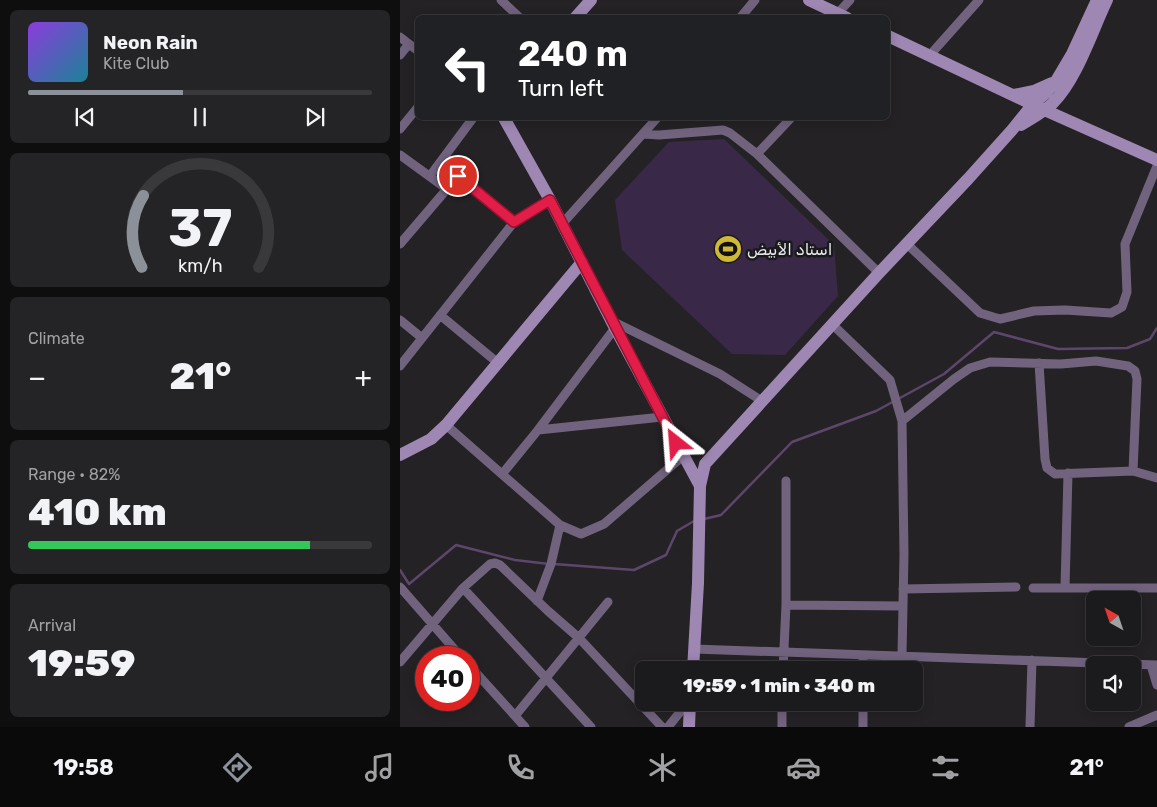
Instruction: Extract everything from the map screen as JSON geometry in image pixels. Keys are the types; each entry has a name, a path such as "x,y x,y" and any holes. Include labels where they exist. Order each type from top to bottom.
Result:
{"main road":[{"path":"577,15 591,0"},
{"path":"809,0 843,15"},
{"path":"1070,121 1063,108 1061,84 1072,54 1097,0"},
{"path":"1012,130 1045,110 1061,84 1080,59 1106,0"},
{"path":"890,37 1157,160"},
{"path":"1014,95 1061,84"},
{"path":"693,661 700,486 706,464 832,324 1012,130 1033,104 1061,84"},
{"path":"504,120 550,200 682,456 700,486"},
{"path":"400,455 431,439 446,425 582,262"},
{"path":"688,727 689,711"}],"street":[{"path":"501,0 517,15"},
{"path":"742,15 755,0"},
{"path":"843,15 850,0"},
{"path":"930,55 978,0"},
{"path":"400,37 415,49"},
{"path":"400,55 409,44"},
{"path":"400,129 415,111"},
{"path":"430,176 472,120"},
{"path":"562,224 655,120"},
{"path":"757,154 789,120"},
{"path":"644,134 659,135 723,130 730,133 757,154 879,273"},
{"path":"400,155 447,189"},
{"path":"442,160 458,176 514,222"},
{"path":"907,244 980,313 989,317 1000,319 1034,311 1111,313 1122,307 1127,292 1125,244 1157,166"},
{"path":"400,244 458,176"},
{"path":"400,366 514,222 550,200"},
{"path":"440,315 498,363"},
{"path":"400,320 422,338"},
{"path":"503,473 538,430 613,324 720,374 762,401"},
{"path":"832,324 890,380 902,421 902,655"},
{"path":"902,421 970,368 990,362 1061,364 1096,361 1128,366 1135,371 1138,379 1133,471"},
{"path":"1039,363 1045,459 1048,468 1055,474 1133,471 1157,478"},
{"path":"538,430 662,417"},
{"path":"446,425 560,524 581,534 604,524 682,456"},
{"path":"1064,588 1068,473"},
{"path":"784,661 786,605 786,481"},
{"path":"537,601 551,564 560,524"},
{"path":"400,662 463,588 490,564 495,563 500,565 579,638 662,727"},
{"path":"400,587 451,646"},
{"path":"463,588 592,727"},
{"path":"903,589 1016,588"},
{"path":"1033,588 1157,588"},
{"path":"515,716 608,602"},
{"path":"786,605 903,606"},
{"path":"694,649 1154,665 1157,685"},
{"path":"864,655 864,661"},
{"path":"1030,727 1032,660"},
{"path":"480,678 525,727"},
{"path":"668,727 681,711"},
{"path":"782,711 782,727"},
{"path":"863,711 863,727"},
{"path":"1129,727 1157,716"}],"shaded area":[{"path":"724,139 834,245 838,296 785,355 732,354 622,250 615,200 669,142"}],"waterway":[{"path":"704,519 721,515 792,442 876,411 944,374 994,332 1058,349 1127,348 1150,339 1157,328"},
{"path":"554,564 634,570 666,555 677,531 694,521"},
{"path":"400,570 409,584 456,545 515,560 549,564"}],"place":[{"name":"استاد الأبيض","path":"728,249"}],"route":[{"path":"458,176 514,222 550,200 676,443"}]}
